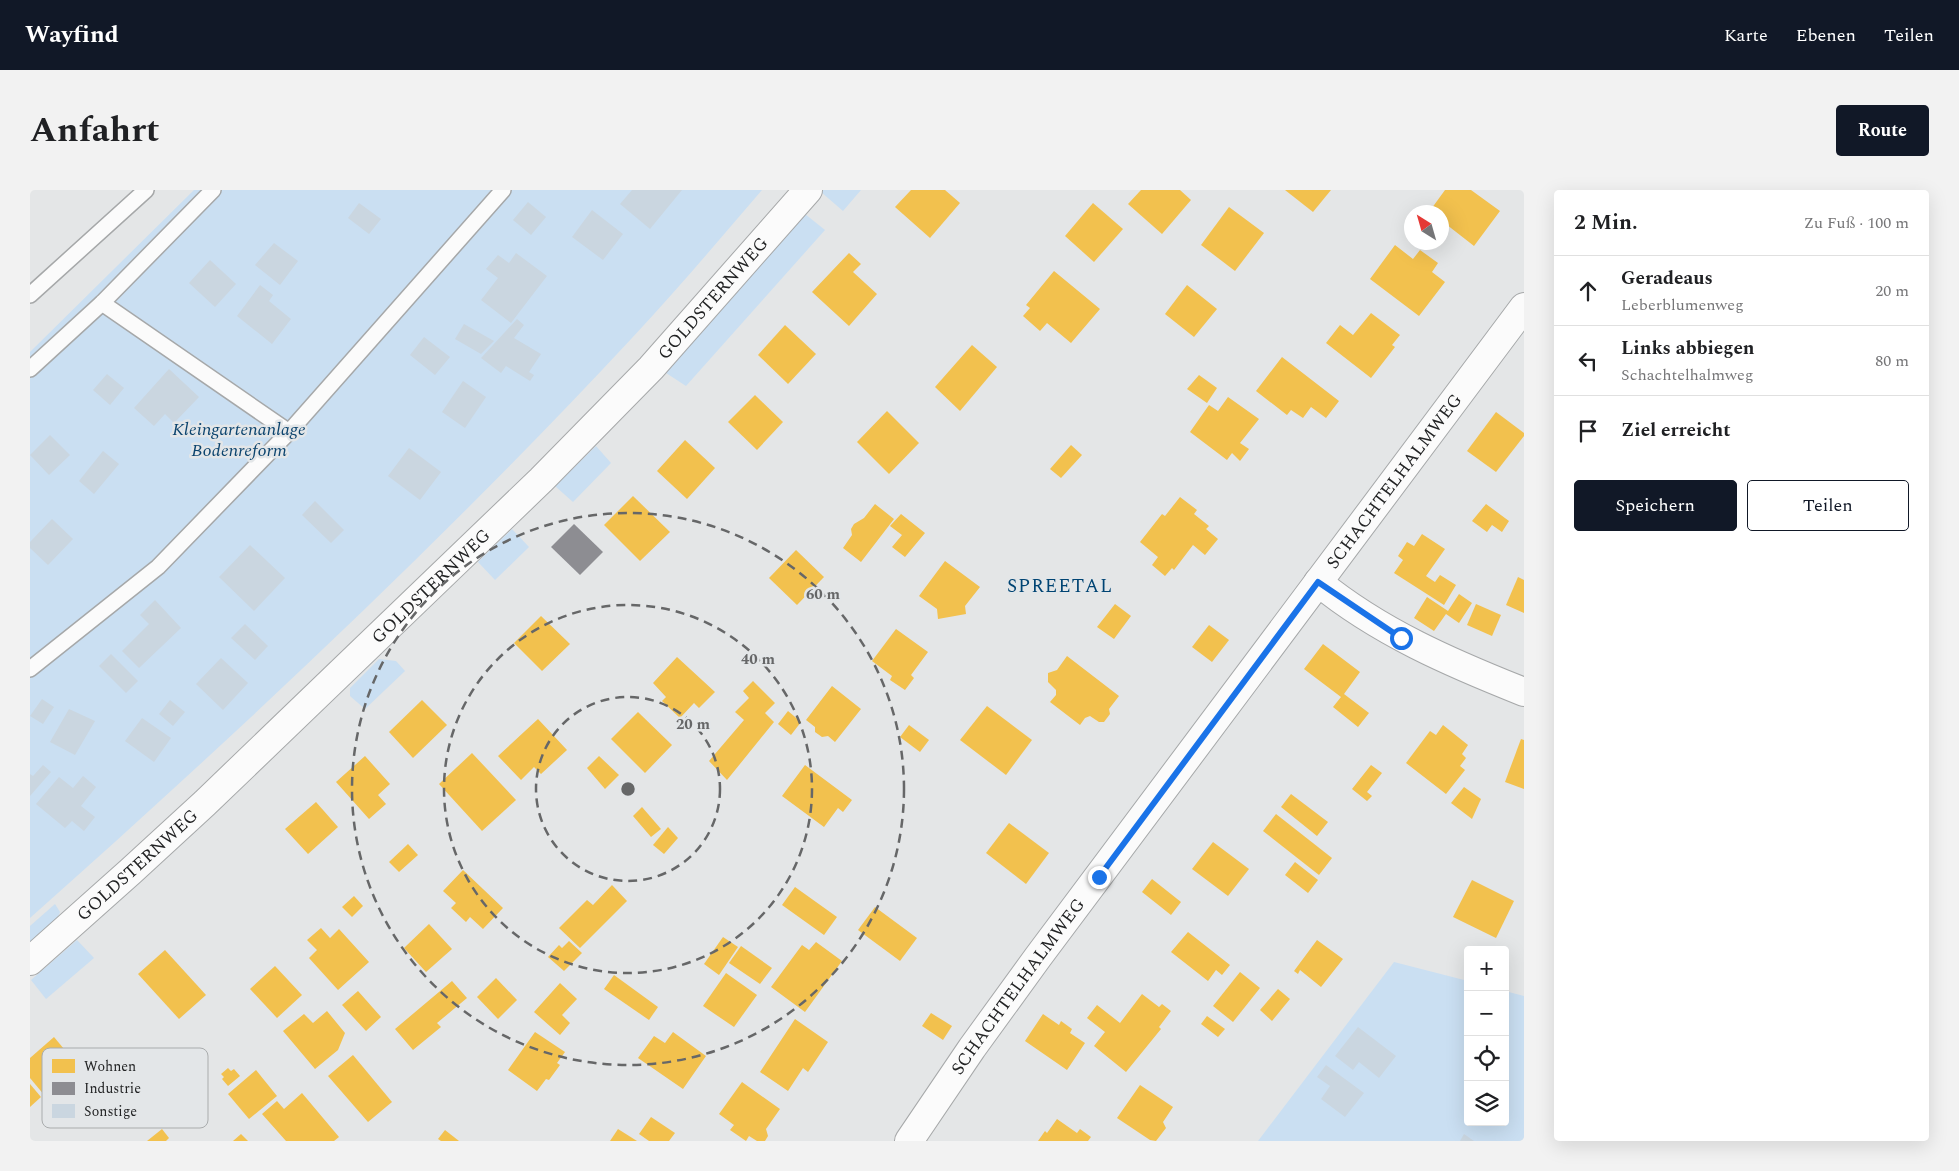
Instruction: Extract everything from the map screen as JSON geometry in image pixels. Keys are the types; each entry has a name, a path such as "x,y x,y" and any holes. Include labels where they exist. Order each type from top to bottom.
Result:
{"street":[{"name":"GOLDSTERNWEG","path":"30,961 132,871 205,803 541,480 651,368 808,190"},
{"name":"SCHACHTELHALMWEG","path":"910,1141 972,1048 1038,957 1524,307"},
{"path":"1318,582 1401,638 1458,666 1524,692"}],"lane":[{"path":"30,295 146,190"},
{"path":"30,369 102,303 212,190"},
{"path":"30,669 158,567 289,432 503,190"},
{"path":"102,303 289,432"}],"green space":[{"name":"Kleingartenanlage Bodenreform","path":"194,190 762,190 649,320 487,489 262,707 30,918 30,352"},
{"path":"822,190 861,190 843,211 821,192"},
{"path":"805,214 825,230 686,386 663,371"},
{"path":"596,446 611,463 573,502 555,486"},
{"path":"512,529 529,547 495,580 478,562"},
{"path":"379,659 396,661 405,671 365,709 350,696 350,688"},
{"path":"55,904 60,912 56,922 30,944 30,926"},
{"path":"77,940 94,958 46,999 31,980"},
{"path":"1394,962 1464,980 1464,1126 1509,1126 1509,992 1524,996 1524,1141 1258,1141"}],"building: Wohnen":[{"path":"911,190 945,190 960,203 930,238 895,207"},
{"path":"1141,190 1180,190 1191,200 1162,234 1128,204"},
{"path":"1285,190 1331,190 1313,212"},
{"path":"1445,190 1471,190 1500,211 1474,246 1449,226 1449,205 1434,205"},
{"path":"1093,203 1123,229 1094,262 1065,236"},
{"path":"1229,207 1264,233 1235,271 1201,245"},
{"path":"1395,245 1413,259 1420,250 1438,263 1432,272 1445,282 1419,316 1370,279"},
{"path":"849,253 861,264 853,272 877,294 849,326 812,292"},
{"path":"1054,271 1100,309 1071,343 1047,323 1040,331 1023,316 1030,308 1026,305"},
{"path":"1187,285 1217,309 1194,337 1165,314"},
{"path":"1371,313 1400,335 1392,345 1395,347 1371,378 1326,343 1340,325 1353,335"},
{"path":"785,325 816,354 788,384 758,355"},
{"path":"972,345 997,367 960,411 935,387"},
{"path":"1282,357 1339,401 1326,418 1311,407 1303,418 1291,410 1287,415 1256,391"},
{"path":"1199,375 1217,388 1207,403 1187,389"},
{"path":"755,395 783,422 757,450 728,422"},
{"path":"1228,397 1259,419 1240,443 1249,449 1240,461 1232,453 1227,460 1190,432 1209,405 1218,411"},
{"path":"887,411 919,443 889,474 857,442"},
{"path":"1496,412 1524,433 1524,436 1496,472 1467,451"},
{"path":"685,440 715,468 687,499 657,471"},
{"path":"1071,445 1082,455 1061,478 1050,469"},
{"path":"633,496 670,532 640,561 604,525"},
{"path":"1180,497 1197,510 1194,514 1209,526 1206,529 1218,539 1205,555 1193,545 1174,570 1172,568 1165,576 1152,565 1158,557 1140,542 1162,514 1165,516"},
{"path":"875,504 894,519 861,562 843,548 852,535 851,529 854,524 864,518"},
{"path":"1486,504 1509,521 1502,532 1492,525 1487,532 1472,521"},
{"path":"901,514 925,533 905,557 892,547 902,535 890,526"},
{"path":"1422,534 1445,549 1426,576 1435,582 1440,575 1456,585 1444,605 1394,573 1403,560 1398,556 1407,542 1414,546"},
{"path":"796,550 824,577 797,605 769,578"},
{"path":"945,561 980,587 965,606 966,614 938,619 937,609 919,596"},
{"path":"1518,577 1524,580 1524,613 1506,605"},
{"path":"1459,594 1472,603 1459,623 1446,614 1434,631 1414,618 1427,597 1448,611"},
{"path":"1115,604 1131,616 1114,639 1097,627"},
{"path":"1476,604 1501,615 1492,636 1467,625"},
{"path":"541,616 570,644 542,671 514,643"},
{"path":"1209,625 1229,640 1212,662 1192,647"},
{"path":"896,629 928,652 911,675 914,678 905,690 890,680 892,676 872,661"},
{"path":"1323,644 1360,672 1344,694 1369,713 1358,727 1333,707 1341,697 1304,669"},
{"path":"1067,656 1119,696 1109,709 1110,714 1104,722 1099,722 1090,716 1085,718 1080,725 1050,702 1056,695 1056,690 1048,682 1048,673 1057,670"},
{"path":"677,657 715,692 699,708 694,703 680,718 662,701 666,697 653,683"},
{"path":"753,681 775,703 765,713 774,722 727,780 709,761 744,720 735,712 749,698 743,691"},
{"path":"832,686 861,709 835,742 828,736 822,737 815,732 815,727 806,720"},
{"path":"422,700 447,725 413,758 389,732"},
{"path":"987,706 1032,740 1006,775 960,740"},
{"path":"788,711 801,722 791,735 778,724"},
{"path":"638,712 672,745 645,773 611,739"},
{"path":"538,719 567,750 541,774 534,767 521,780 498,756"},
{"path":"909,725 929,740 920,752 900,737"},
{"path":"1443,725 1468,745 1462,754 1466,758 1460,766 1465,770 1446,794 1406,763 1430,731 1436,735"},
{"path":"1521,739 1524,740 1524,789 1505,782"},
{"path":"472,753 516,800 482,831 439,784"},
{"path":"365,756 390,784 378,795 386,804 369,819 336,782"},
{"path":"599,756 619,775 605,789 587,768"},
{"path":"805,765 852,800 843,812 838,808 824,827 782,796"},
{"path":"1371,765 1382,773 1367,792 1372,796 1367,801 1352,789"},
{"path":"1464,787 1481,799 1472,819 1451,803"},
{"path":"1291,794 1328,822 1317,836 1281,807"},
{"path":"316,802 338,827 308,854 285,829"},
{"path":"642,807 661,829 651,837 633,816"},
{"path":"1276,814 1332,858 1319,875 1263,831"},
{"path":"1009,823 1049,853 1026,884 986,853"},
{"path":"668,827 678,838 664,854 653,845"},
{"path":"1213,842 1249,869 1228,896 1192,869"},
{"path":"408,844 418,855 399,872 389,862"},
{"path":"1295,862 1318,880 1308,893 1285,875"},
{"path":"463,870 503,908 483,929 470,917 466,922 451,908 456,903 443,891"},
{"path":"1152,879 1181,902 1171,915 1142,892"},
{"path":"1472,880 1514,901 1496,938 1453,917"},
{"path":"612,885 627,901 580,948 559,928 587,900 593,905"},
{"path":"795,887 837,917 824,935 782,905"},
{"path":"354,896 363,906 352,917 342,907"},
{"path":"875,907 917,938 900,961 858,930"},
{"path":"429,924 452,949 426,972 404,948"},
{"path":"321,928 330,938 339,929 369,962 338,990 309,958 317,950 307,940"},
{"path":"1188,932 1230,965 1222,975 1216,970 1208,981 1171,952"},
{"path":"723,937 738,947 719,975 704,964"},
{"path":"1317,940 1343,959 1321,987 1300,970 1298,974 1294,971"},
{"path":"569,941 582,953 564,971 548,957 559,945 562,948"},
{"path":"816,942 842,961 805,1012 771,987 802,945 809,950"},
{"path":"741,946 772,968 760,984 729,963"},
{"path":"165,950 206,995 179,1019 138,974"},
{"path":"275,966 302,995 277,1018 250,989"},
{"path":"1240,972 1260,988 1233,1022 1213,1006"},
{"path":"726,973 757,995 734,1027 703,1006"},
{"path":"614,975 658,1007 649,1020 604,989"},
{"path":"496,978 517,1000 498,1019 477,997"},
{"path":"452,981 467,998 437,1023 441,1027 413,1050 395,1029"},
{"path":"560,983 577,999 562,1015 570,1023 560,1035 534,1012"},
{"path":"1278,989 1290,999 1272,1021 1260,1010"},
{"path":"358,991 381,1017 366,1031 342,1005"},
{"path":"1142,994 1159,1007 1162,1004 1171,1011 1159,1027 1161,1029 1126,1072 1094,1046 1105,1032 1087,1018 1097,1005 1120,1023"},
{"path":"327,1011 345,1033 338,1050 315,1069 283,1031 304,1014 313,1023"},
{"path":"931,1013 952,1026 943,1040 922,1026"},
{"path":"1043,1014 1059,1025 1061,1021 1072,1029 1070,1033 1085,1043 1067,1070 1025,1041"},
{"path":"1207,1016 1225,1029 1218,1037 1201,1024"},
{"path":"795,1019 828,1042 808,1072 803,1068 788,1091 760,1072"},
{"path":"535,1032 565,1052 557,1063 560,1065 549,1080 546,1079 537,1091 508,1070"},
{"path":"673,1032 706,1056 683,1089 638,1058 654,1036 665,1043"},
{"path":"54,1037 63,1048 42,1048 42,1092 30,1078 30,1058"},
{"path":"353,1055 392,1102 368,1122 328,1076"},
{"path":"228,1068 231,1071 234,1069 240,1076 228,1086 222,1079 224,1077 221,1074"},
{"path":"256,1070 277,1096 249,1119 228,1094"},
{"path":"742,1082 780,1109 766,1129 768,1136 765,1141 757,1141 749,1136 746,1141 730,1130 734,1125 719,1114"},
{"path":"30,1084 41,1097 30,1107"},
{"path":"1140,1085 1173,1107 1163,1122 1166,1128 1156,1141 1150,1140 1117,1118"},
{"path":"302,1093 339,1137 334,1141 286,1141 262,1114 277,1101 284,1109"},
{"path":"651,1117 675,1133 669,1141 649,1141 639,1134"},
{"path":"1057,1119 1077,1133 1080,1129 1091,1137 1088,1141 1038,1141 1045,1131 1047,1133"},
{"path":"162,1129 169,1138 166,1141 147,1141"},
{"path":"618,1129 637,1141 610,1141"},
{"path":"445,1130 459,1141 441,1141 438,1139"},
{"path":"241,1134 248,1141 233,1141"}],"building: Industrie":[{"path":"574,524 603,552 580,575 551,547"}],"building: Sonstige":[{"path":"632,190 682,190 650,229 620,204"},
{"path":"528,202 546,217 531,235 513,220"},
{"path":"359,203 381,219 369,234 348,218"},
{"path":"592,210 623,234 603,260 572,237"},
{"path":"274,243 298,261 280,285 255,265"},
{"path":"516,253 547,276 511,323 481,300 498,278 486,269 498,255 509,263"},
{"path":"210,260 236,284 215,307 189,283"},
{"path":"260,285 273,295 269,301 291,319 272,344 237,316"},
{"path":"517,319 524,325 514,338 541,354 529,372 534,375 530,381 506,366 501,373 481,358"},
{"path":"464,324 494,341 481,354 455,339"},
{"path":"424,337 450,357 435,375 410,355"},
{"path":"169,369 199,397 174,423 165,414 154,426 134,408"},
{"path":"107,374 124,388 110,405 93,390"},
{"path":"463,381 486,397 465,428 442,412"},
{"path":"50,435 70,455 49,475 30,455"},
{"path":"409,448 441,472 420,500 388,476"},
{"path":"103,451 119,464 94,494 79,481"},
{"path":"315,501 344,530 331,543 302,515"},
{"path":"52,519 73,539 48,565 30,548 30,542"},
{"path":"250,545 285,578 254,611 219,577"},
{"path":"155,600 181,628 139,668 122,651 149,624 140,615"},
{"path":"245,624 268,646 255,660 231,638"},
{"path":"111,654 138,681 126,693 99,666"},
{"path":"221,658 248,683 223,710 196,684"},
{"path":"42,699 54,707 43,724 30,716"},
{"path":"170,700 185,712 173,726 159,714"},
{"path":"69,709 95,721 75,755 50,742"},
{"path":"142,718 171,738 154,762 125,741"},
{"path":"43,765 51,772 30,796 30,774 33,776"},
{"path":"83,776 96,787 81,806 95,817 84,831 72,821 65,828 36,804 59,777 73,788"},
{"path":"1358,1027 1396,1056 1379,1078 1359,1062 1353,1070 1335,1056"},
{"path":"1326,1065 1364,1093 1345,1117 1321,1099 1330,1086 1317,1077"},
{"path":"1464,1134 1474,1141 1460,1141"}],"district":[{"name":"SPREETAL","path":"1060,585"}],"route":[{"path":"1099,877 1318,582 1401,638"}]}
